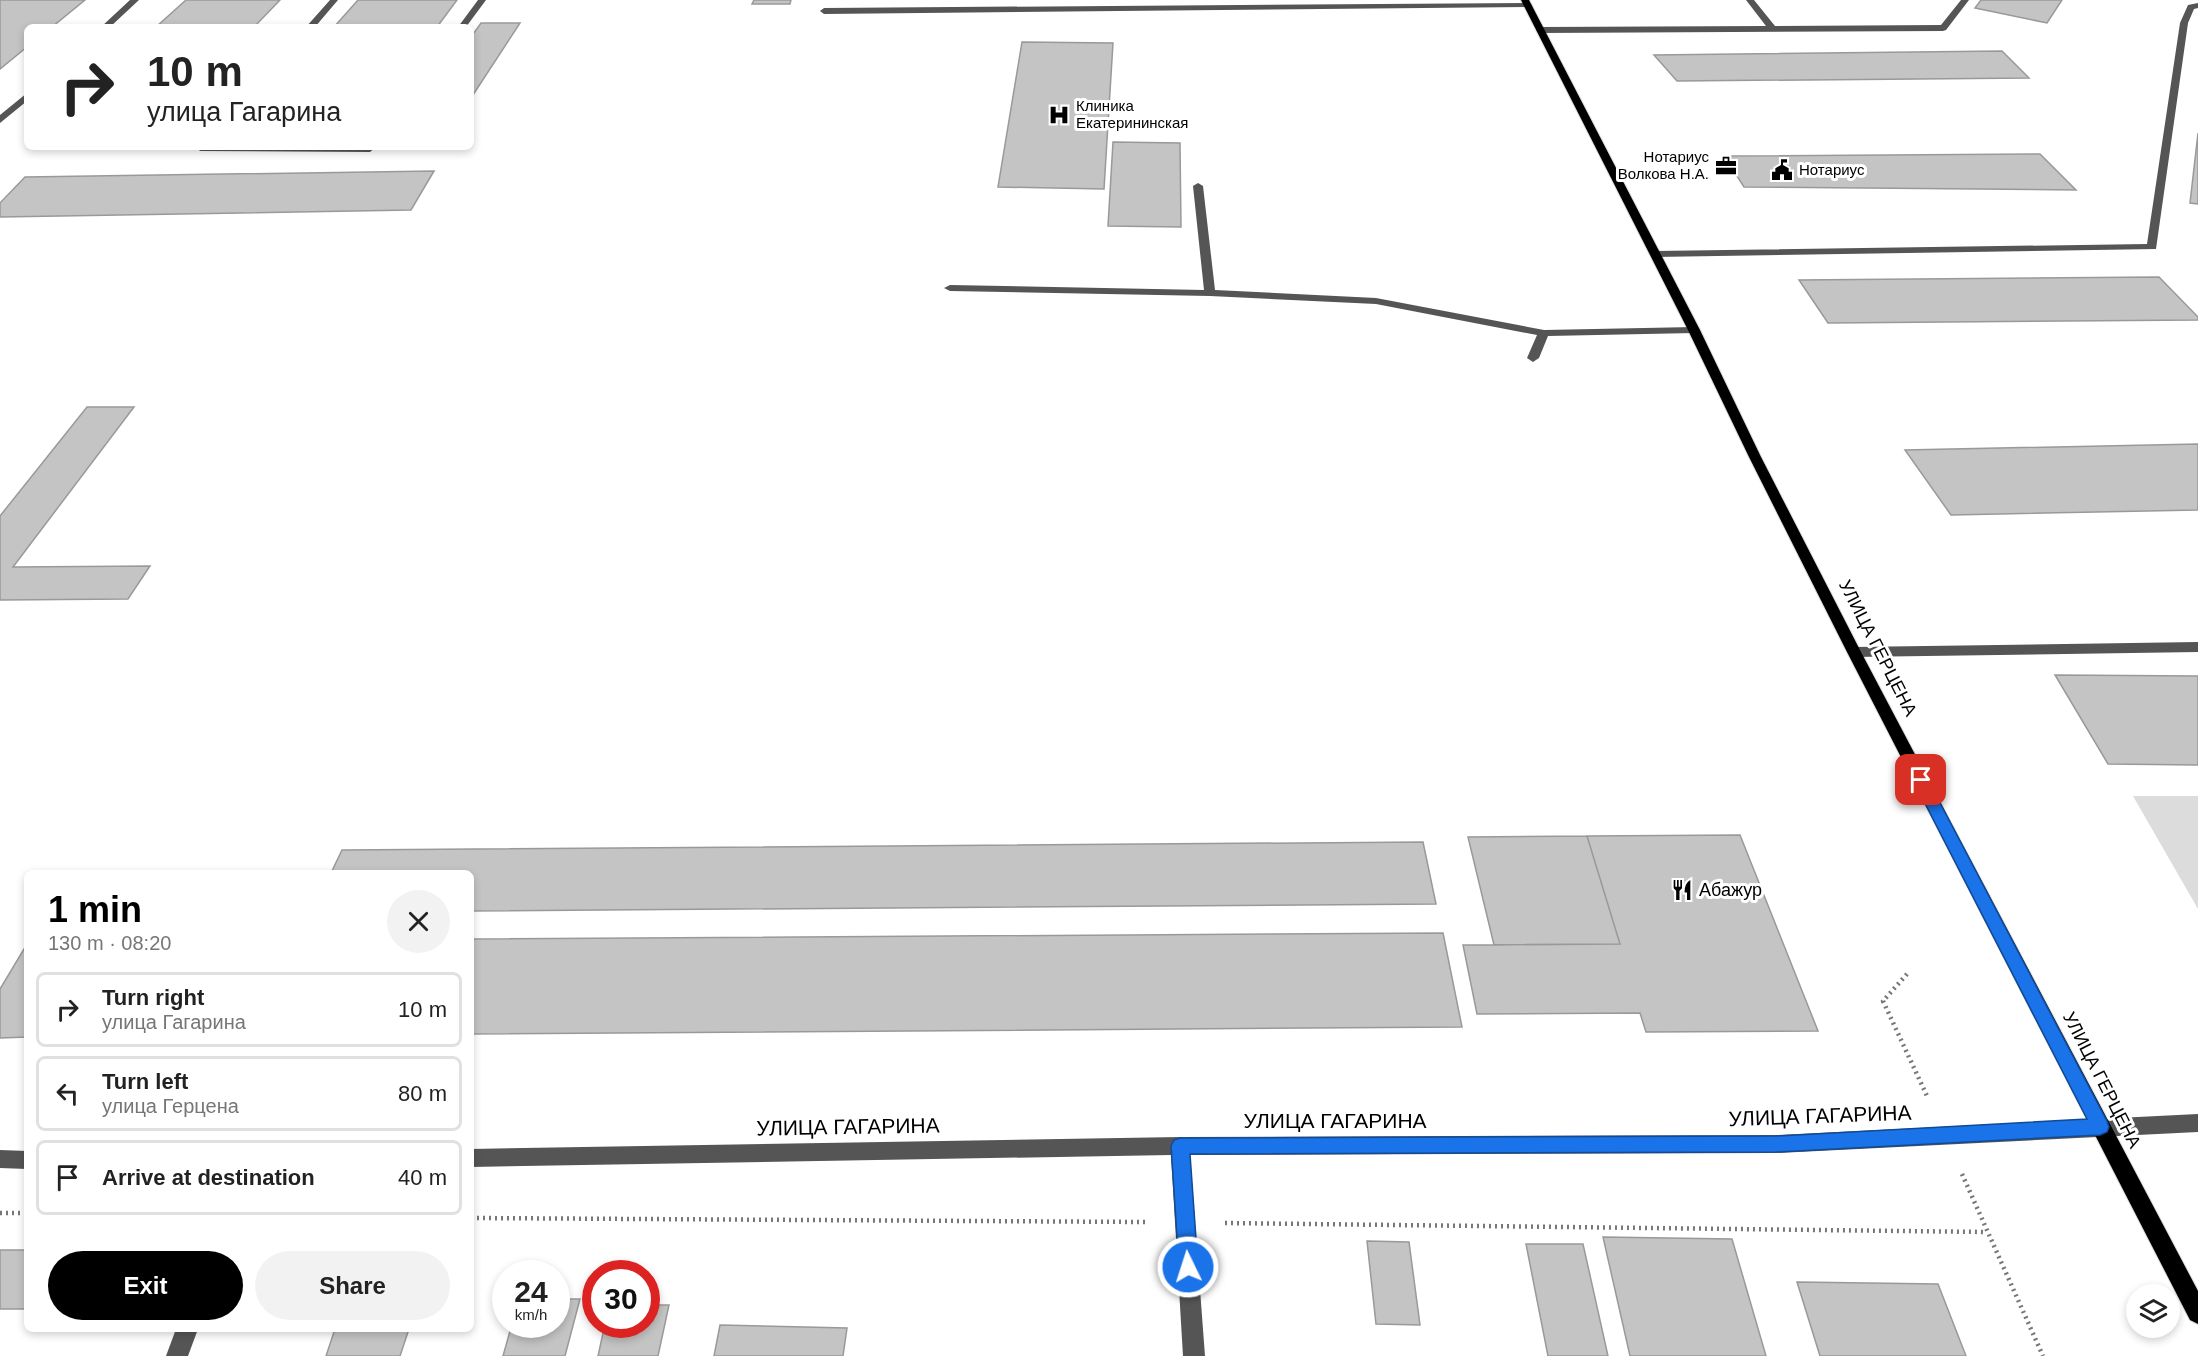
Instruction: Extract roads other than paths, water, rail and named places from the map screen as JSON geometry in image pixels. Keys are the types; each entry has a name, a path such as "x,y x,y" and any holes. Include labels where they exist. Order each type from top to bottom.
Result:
{"main road":[{"name":"УЛИЦА ГЕРЦЕНА","path":"1526,3 1694,330 1755,457 1854,652 2198,1313"}],"street":[{"path":"108,24 135,0"},
{"path":"313,24 334,0"},
{"path":"464,24 482,0"},
{"path":"970,10 971,0"},
{"path":"1750,0 1773,29"},
{"path":"1540,30 1943,28 1965,0"},
{"path":"824,11 1526,3"},
{"path":"1655,254 2152,247 2184,23 2191,7 2198,5"},
{"path":"0,120 24,99"},
{"path":"1198,186 1210,293"},
{"path":"951,288 1210,293 1376,301 1544,333 1694,330"},
{"path":"1533,358 1544,333"},
{"path":"1854,652 2198,647"},
{"name":"УЛИЦА ГАГАРИНА","path":"474,1158 1180,1146 1776,1144 2198,1123"},
{"path":"1180,1146 1194,1356"},
{"path":"0,1159 24,1160"},
{"path":"177,1356 186,1332"}],"place":[{"name":"Клиника Екатерининская","path":"1059,115"},
{"name":"Нотариус Волкова Н.А.","path":"1726,166"},
{"name":"Нотариус","path":"1782,170"},
{"name":"Абажур","path":"1682,890"}]}
